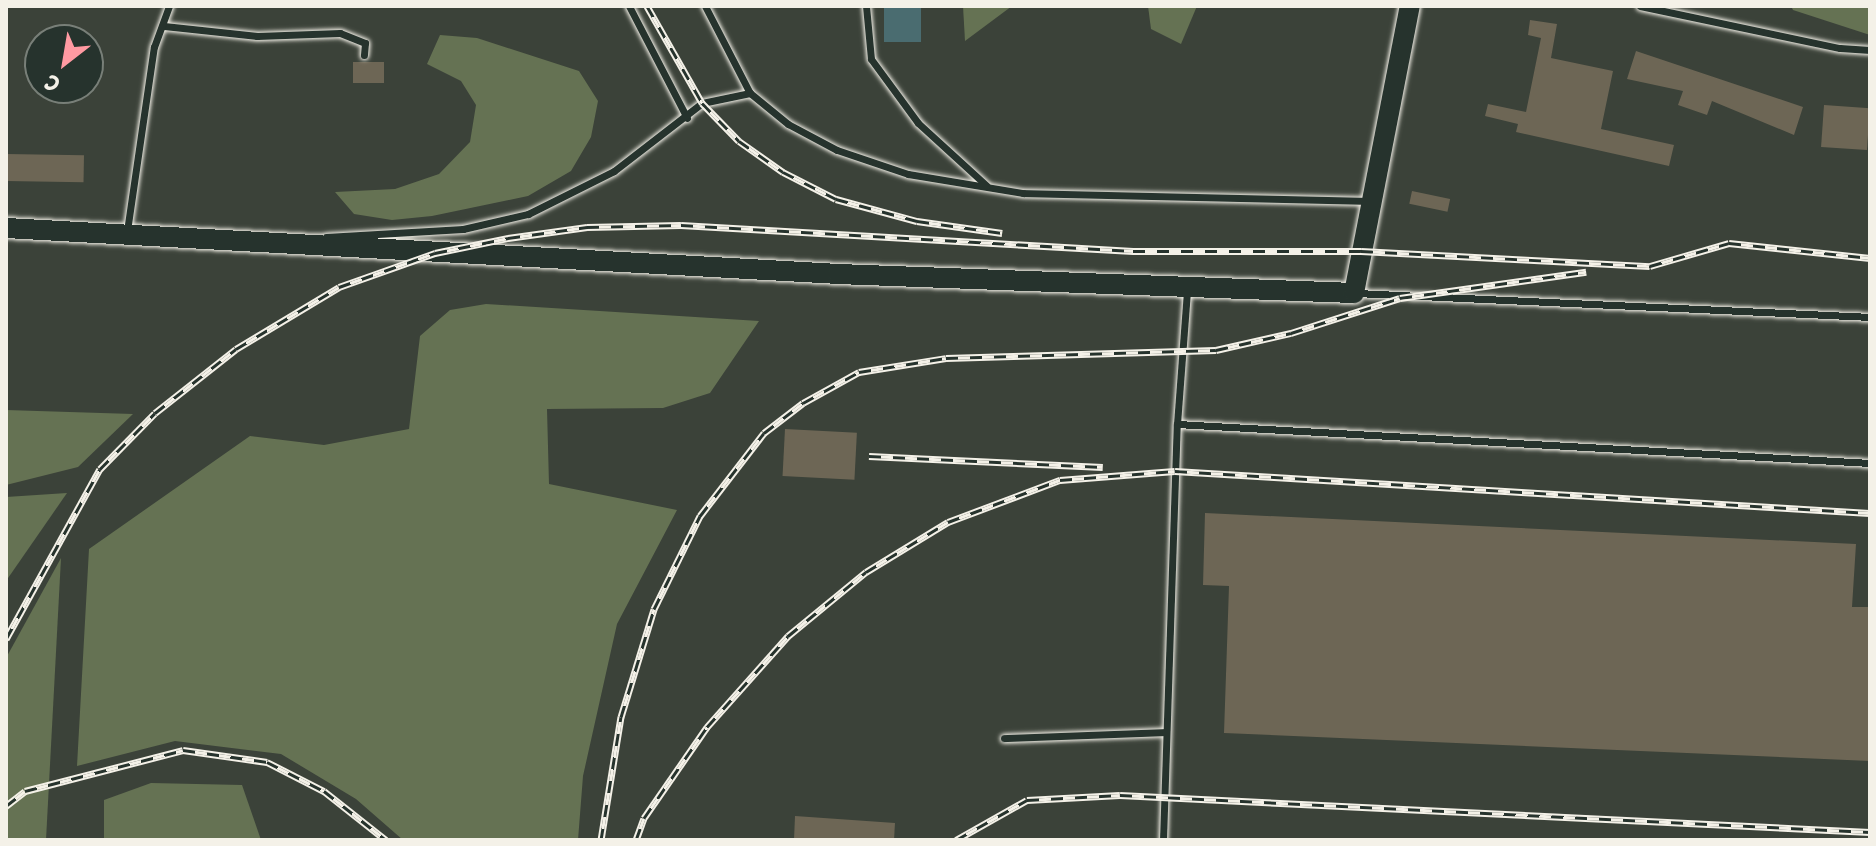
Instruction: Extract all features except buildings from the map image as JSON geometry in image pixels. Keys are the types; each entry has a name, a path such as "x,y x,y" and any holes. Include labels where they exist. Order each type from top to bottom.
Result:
{"street":[{"path":"6,228 838,274 1354,293 1368,201 1410,6"}],"lane":[{"path":"127,233 154,47 169,6"},
{"path":"629,6 687,118"},
{"path":"705,6 750,93 788,124 837,150 908,174 1023,193 1368,201"},
{"path":"866,6 871,59 918,123 988,187"},
{"path":"1640,6 1840,48 1870,50"},
{"path":"164,26 257,36 340,33 365,43 364,55"},
{"path":"273,243 463,229 528,214 614,171 687,118 702,103 750,93"},
{"path":"1163,840 1164,732 1177,424 1188,286"},
{"path":"1354,293 1870,317"},
{"path":"1177,424 1870,463"},
{"path":"1004,738 1164,732"}],"green space":[{"path":"963,6 1012,6 965,41"},
{"path":"1148,6 1197,6 1181,44 1151,29"},
{"path":"1791,6 1870,6 1870,35 1793,10"},
{"path":"440,35 477,38 579,71 598,101 591,137 571,171 528,196 432,216 392,220 354,214 335,192 395,189 439,174 470,142 476,105 461,81 427,64"},
{"path":"486,304 759,321 710,393 663,408 547,409 549,484 677,510 617,624 583,776 578,840 403,840 356,799 281,754 175,741 77,766 89,549 250,436 324,445 409,429 420,336 450,310"},
{"path":"6,410 133,414 78,467 6,485"},
{"path":"67,493 6,581 6,497"},
{"path":"61,558 46,840 6,840 6,658"},
{"path":"151,783 242,785 261,840 104,840 104,800"}],"water":[{"path":"884,6 921,6 921,42 884,42"}],"railway":[{"path":"647,6 702,103 739,141 783,172 836,199 917,221 1002,233"},
{"path":"6,639 100,469 155,413 236,349 339,287 435,253 508,238 587,227 681,225 1133,251 1361,251 1650,266 1729,243 1870,258"},
{"path":"601,840 621,717 654,609 700,516 764,433 803,403 859,372 946,358 1216,350 1291,333 1400,298 1586,272"},
{"path":"869,456 1103,467"},
{"path":"636,840 644,818 707,727 788,636 866,572 948,522 1060,480 1175,471 1870,513"},
{"path":"6,806 25,791 183,750 267,762 324,791 386,840"},
{"path":"956,840 1027,800 1120,795 1870,832"}]}
